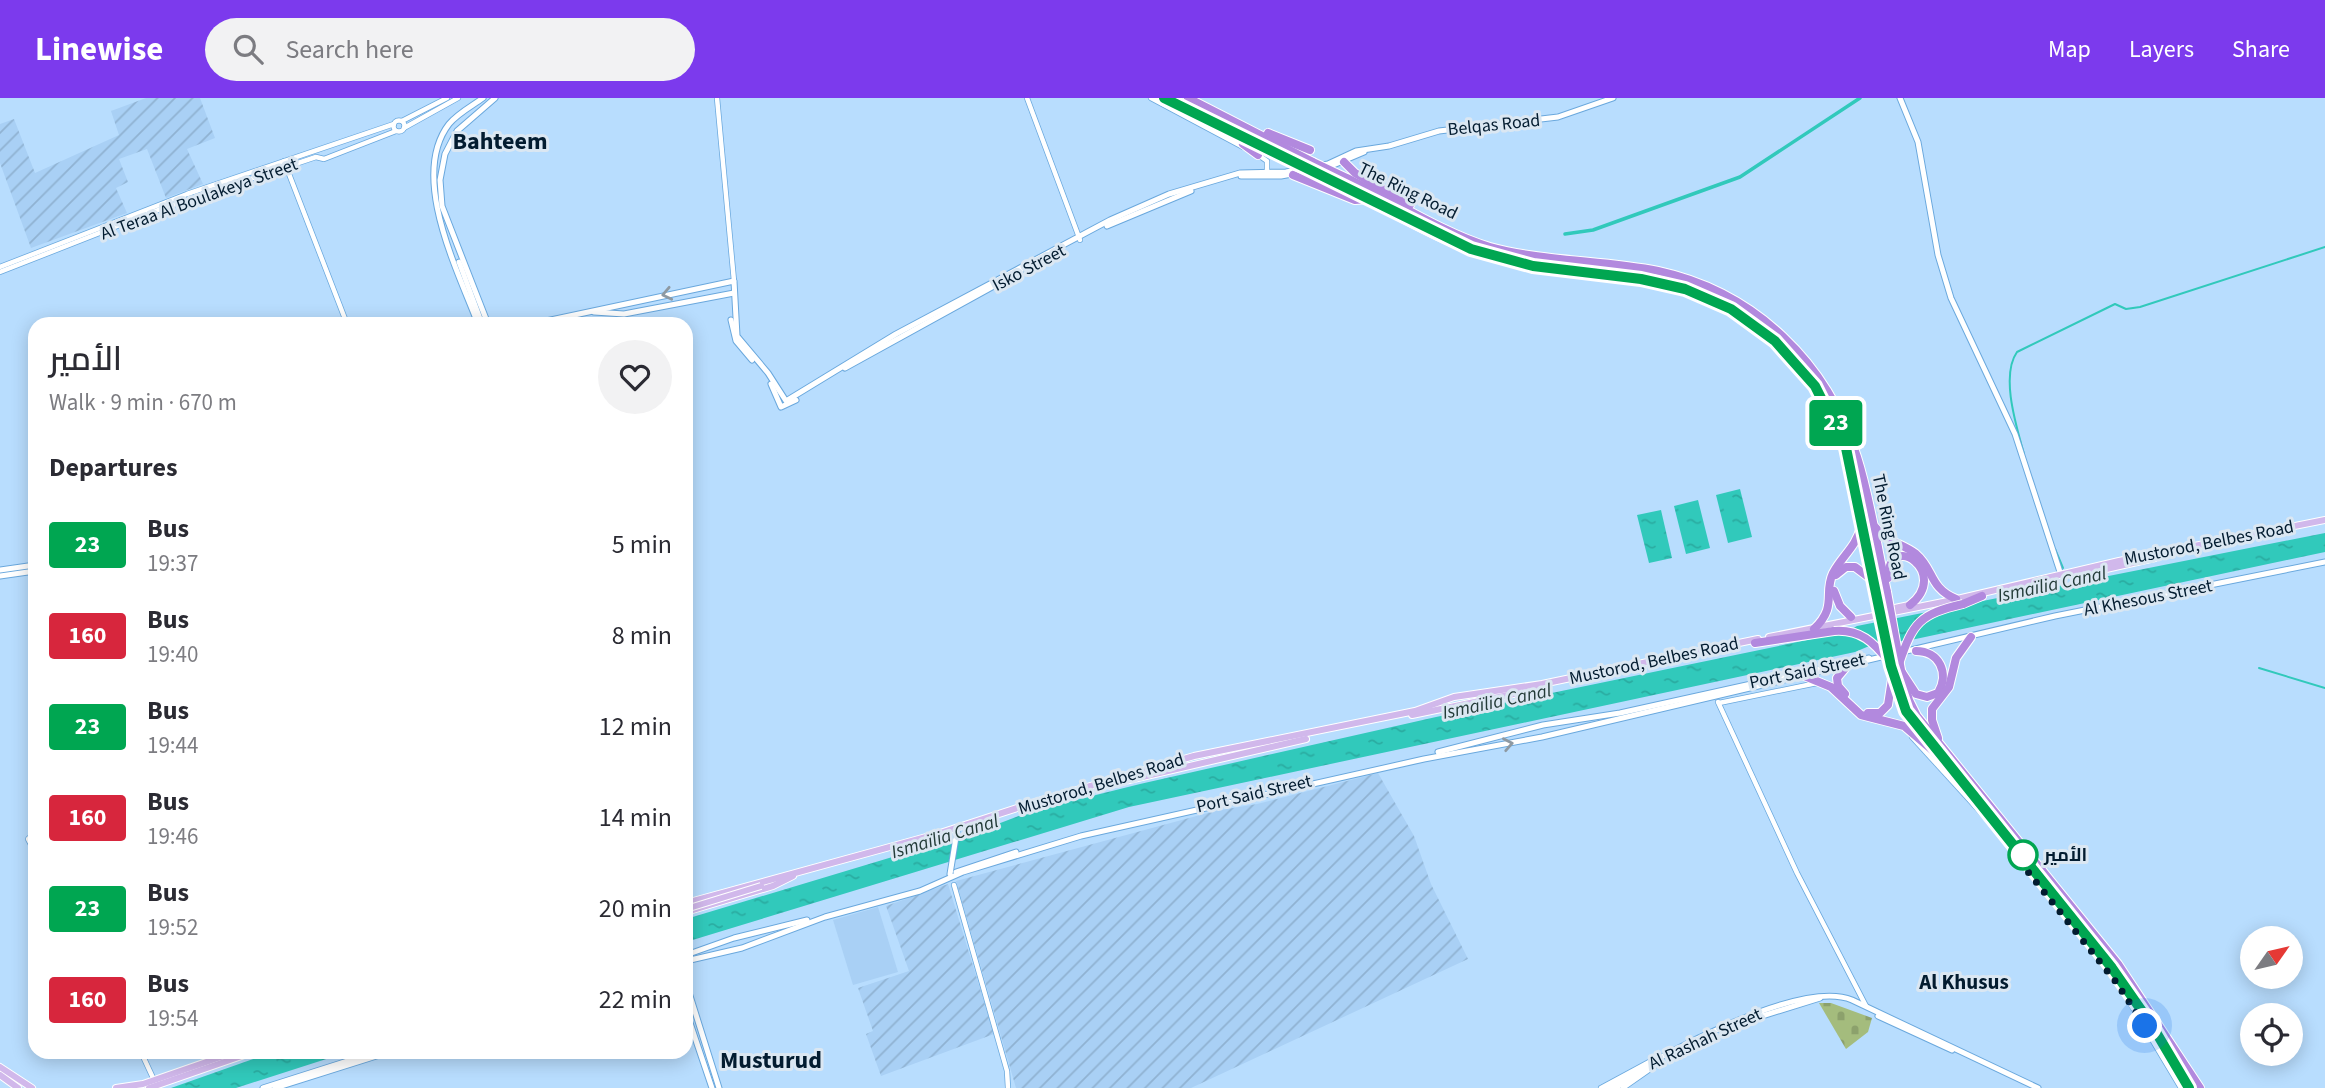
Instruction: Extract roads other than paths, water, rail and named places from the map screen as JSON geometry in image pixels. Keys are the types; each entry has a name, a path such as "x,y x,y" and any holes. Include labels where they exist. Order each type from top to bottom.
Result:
{"highway":[{"name":"The Ring Road","path":"1164,98 1296,171 1345,182 1417,212 1467,238 1501,249 1637,268 1687,279 1700,283 1761,316 1809,371 1851,439 1887,592 1896,668"},
{"name":"The Ring Road","path":"1188,98 1313,162 1368,199 1488,255 1533,266 1656,281 1699,293 1746,319 1792,351"},
{"path":"1194,113 1209,127 1258,155"},
{"path":"1236,122 1310,150"},
{"path":"1344,162 1355,173 1400,197 1417,212"},
{"path":"1296,171 1355,200 1368,199"},
{"name":"The Ring Road","path":"1809,371 1846,448 1875,589 1906,711 1939,748 2128,984 2200,1088"},
{"path":"1871,519 1888,541 1917,555 1935,585 1957,601"},
{"path":"1816,628 1828,608 1833,573 1855,545 1861,524"},
{"path":"1887,592 1891,563 1902,556 1914,558 1922,569 1923,581 1919,596 1910,604"},
{"path":"1851,617 1837,601 1834,583 1837,575 1846,567 1855,567 1868,574 1875,589"},
{"path":"1847,666 1838,674 1838,686 1862,710 1870,714 1880,713 1889,703 1896,668 1917,622 1957,601 1982,596"},
{"path":"1755,643 1834,631 1852,632 1868,638 1918,695 1927,697 1938,693 1944,680 1942,667 1929,653 1916,651"},
{"path":"1802,675 1831,687 1861,715 1901,724 1927,746 1939,748 1931,720 1933,709 1950,687 1956,658 1971,636"},
{"name":"The Ring Road","path":"2128,984 2185,1086"}],"main road":[{"path":"480,317 435,203 434,178 437,151 449,124 483,98"},
{"path":"481,317 442,206 439,188 443,162 457,131 495,98"},
{"name":"Belqas Road","path":"1373,149 1470,125 1558,117 1614,98"},
{"path":"1900,98 1918,142 1938,255 1951,298 2014,421 2061,575"},
{"path":"455,118 464,124"},
{"path":"449,124 457,131"},
{"path":"1296,171 1344,162 1373,149"},
{"path":"1296,171 1328,164 1351,153 1373,149"},
{"name":"Isko Street","path":"732,293 732,331 768,373 784,404 935,316 1169,194 1231,175 1296,171"},
{"path":"564,317 732,280 732,293 624,314 597,312 576,317"},
{"name":"Mustorod, Belbes Road","path":"786,876 1206,754 1415,711 1454,697 1542,684 1957,601 2061,575 2325,522"},
{"name":"Mustorod, Belbes Road","path":"786,876 957,833 1042,802 1215,760 1456,705 2325,522"},
{"name":"Al Khesous Street","path":"1971,636 2115,603 2183,593 2325,562"},
{"path":"0,570 28,568"},
{"path":"0,576 28,570"},
{"path":"1816,628 1823,623 1910,604 1947,598 1957,601"},
{"name":"Port Said Street","path":"693,959 732,951 825,917 920,891 963,872 1081,836 1424,759 1534,739 1971,636"},
{"name":"Port Said Street","path":"693,952 729,939 919,888 953,871 1116,823 1547,724 1620,713 1971,636"},
{"path":"1454,697 1452,701 1456,705"},
{"path":"1547,724 1544,732 1549,735"},
{"path":"1532,728 1538,733 1534,739"},
{"path":"1206,754 1204,761 1215,760"},
{"path":"1187,759 1198,759 1196,765"},
{"path":"953,871 957,833"},
{"path":"693,906 786,876"},
{"path":"693,907 786,876"},
{"path":"693,907 773,886 786,876"},
{"path":"693,907 770,879"},
{"path":"745,935 742,942 747,946"},
{"path":"729,939 735,945 732,951"},
{"path":"1806,1001 1836,995 1866,1006 2030,1088"},
{"path":"1806,1001 1824,998 1845,1000 2038,1088"},
{"name":"Al Rashah Street","path":"1608,1088 1730,1023 1806,1001"},
{"path":"693,1004 719,1088"},
{"path":"693,1018 699,1049"},
{"path":"693,1023 710,1056"},
{"path":"693,1031 712,1088"},
{"path":"133,1088 146,1086 216,1059"},
{"path":"116,1088 146,1086 154,1080 228,1059"},
{"path":"263,1088 354,1059"},
{"path":"275,1088 368,1059"},
{"name":"Al Rashah Street","path":"1615,1088 1656,1063"},
{"path":"0,1071 18,1088"},
{"path":"0,1071 24,1088"},
{"path":"0,1071 32,1088"}],"street":[{"path":"447,98 402,121 404,128 458,98"},
{"path":"717,98 732,280"},
{"path":"1028,98 1081,238"},
{"path":"1151,98 1258,155 1267,162 1267,174"},
{"name":"Al Teraa Al Boulakeya Street","path":"0,267 218,183 402,121"},
{"path":"394,124 396,131"},
{"name":"Al Teraa Al Boulakeya Street","path":"0,272 154,212 316,157 324,159 404,128"},
{"path":"284,161 344,317"},
{"path":"218,183 220,190"},
{"path":"1719,703 1812,683 1820,684 1861,718 1903,729 1930,755 1996,830 2112,967 2145,1026 2185,1086"},
{"path":"1713,695 1797,873"},
{"path":"1713,695 1797,873 1866,1006"},
{"path":"954,885 1005,1067 1006,1088"},
{"path":"144,1059 154,1080"},
{"path":"1601,1088 1639,1066 1656,1063"},
{"path":"1623,1088 1656,1063"}],"water":[{"path":"1740,489 1752,537 1728,543 1716,495"},
{"path":"1698,500 1710,548 1686,554 1674,506"},
{"path":"1661,510 1672,558 1649,563 1637,515"},
{"path":"2325,533 2325,552 1911,640 1874,644 1855,652 1129,807 693,940 693,917 982,830 1032,811 1436,717 1846,632 1857,626"},
{"path":"253,1059 326,1059 236,1088 171,1088"}],"waterway":[{"path":"1565,234 1593,230 1740,177 1860,98"},
{"path":"2024,454 2014,417 2010,388 2012,362 2017,352 2115,304 2126,309 2140,307 2325,247"},
{"name":"Ismaïlia Canal","path":"2055,549 2063,568"},
{"path":"2259,668 2325,688"}],"place":[{"name":"الأمير","path":"2023,855"}],"district":[{"name":"Bahteem","path":"500,141"},
{"name":"Al Khusus","path":"1964,982"},
{"name":"Musturud","path":"771,1060"}]}
